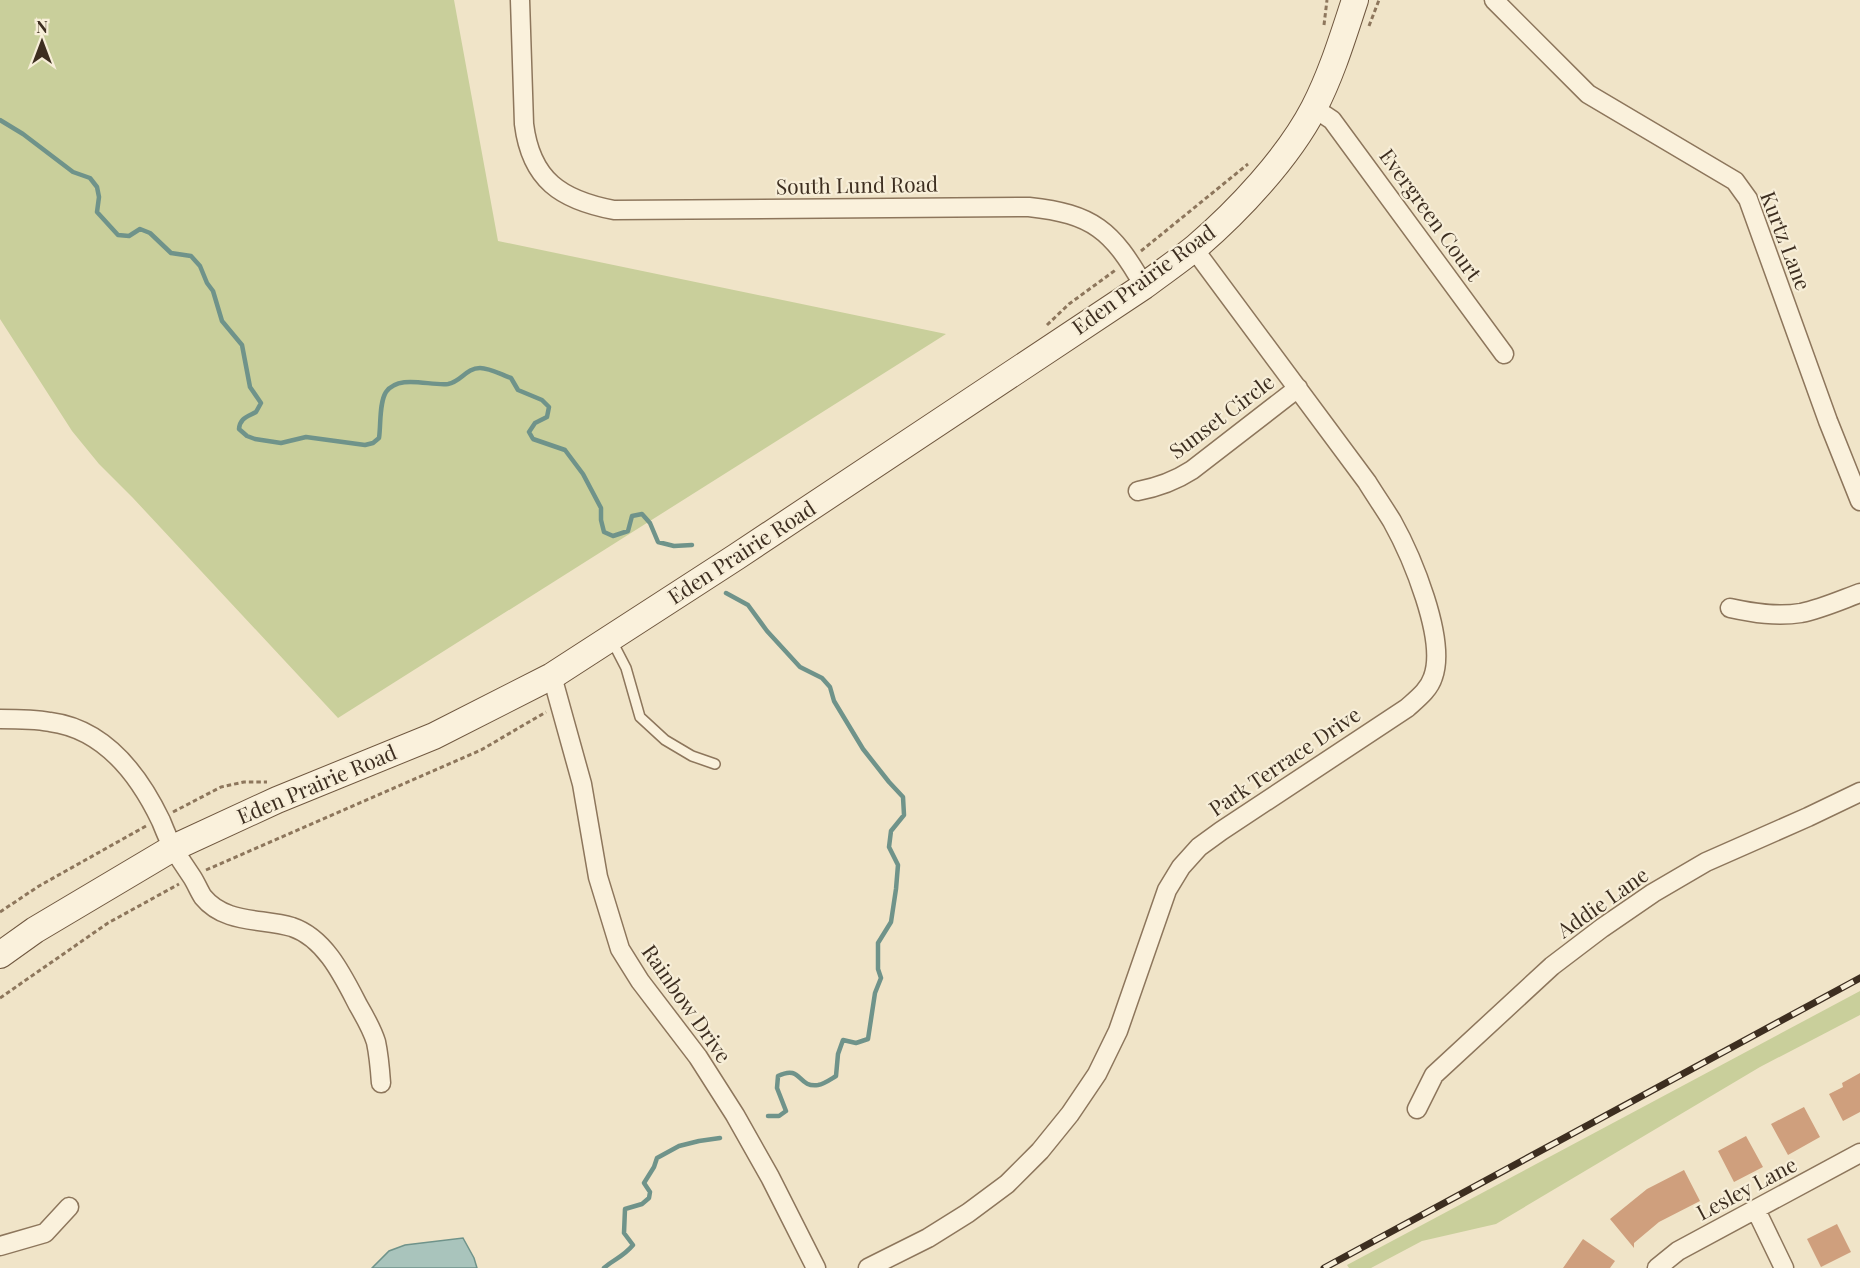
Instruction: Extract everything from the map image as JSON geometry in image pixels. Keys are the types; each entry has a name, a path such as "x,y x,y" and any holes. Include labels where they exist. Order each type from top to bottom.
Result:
{"main road":[{"name":"Eden Prairie Road","path":"0,955 35,930 173,848 277,800 434,736 552,676 1143,285 1194,249 1253,192 1275,165 1314,108 1334,63 1355,0"}],"street":[{"name":"South Lund Road","path":"520,0 526,144 546,179 565,195 589,206 614,210 1017,207 1055,210 1080,217 1104,231 1122,250 1143,285"},
{"name":"Kurtz Lane","path":"1494,0 1588,94 1735,181 1748,199 1828,421 1860,501"},
{"name":"Evergreen Court","path":"1314,108 1332,120 1504,354"},
{"name":"Park Terrace Drive","path":"868,1268 928,1238 968,1213 1007,1184 1040,1151 1070,1114 1097,1074 1118,1031 1167,890 1181,867 1199,847 1407,708 1422,694 1433,678 1437,657 1436,638 1411,561 1392,520 1367,482 1194,249"},
{"name":"Sunset Circle","path":"1138,491 1176,480 1192,470 1298,388"},
{"path":"1730,608 1759,614 1802,613 1860,593"},
{"name":"Rainbow Drive","path":"552,676 582,784 598,877 620,949 640,981 698,1057 735,1115 770,1177 816,1268"},
{"path":"0,718 51,722 76,729 100,741 136,777 160,819 173,848 204,897 218,909 234,918 274,922 295,928 313,940 341,972 367,1022 375,1041 381,1083"},
{"name":"Addie Lane","path":"1417,1109 1434,1075 1552,966 1602,928 1653,893 1706,862 1860,792"},
{"name":"Lesley Lane","path":"1657,1268 1678,1251 1860,1153"},
{"path":"0,1245 45,1233 69,1207"},
{"path":"1756,1210 1784,1268"}],"lane":[{"path":"611,639 626,668 640,717 665,740 692,756 715,764"}],"path":[{"path":"1324,29 1327,0"},
{"path":"1044,328 1069,304 1182,219 1252,162"},
{"path":"0,998 108,923 192,878 481,750 560,703"},
{"path":"0,912 39,886 220,787 244,782 277,783"}],"green space":[{"path":"0,0 454,0 498,241 946,334 338,718 99,464 72,431 0,319"},
{"path":"1860,991 1860,1015 1760,1067 1496,1224 1422,1241 1371,1268 1349,1268 1347,1265"}],"water":[{"path":"463,1238 477,1268 372,1268 389,1251 405,1245"}],"building":[{"path":"1860,1073 1860,1112 1843,1121 1829,1094 1843,1087 1842,1083"},
{"path":"1804,1107 1820,1137 1788,1155 1771,1124"},
{"path":"1746,1136 1763,1167 1734,1182 1718,1151"},
{"path":"1684,1170 1700,1201 1659,1222 1634,1243 1634,1248 1610,1219 1647,1189"},
{"path":"1837,1224 1851,1252 1821,1267 1807,1239"},
{"path":"1583,1239 1615,1261 1610,1268 1563,1268"}],"waterway":[{"path":"0,120 23,134 73,172 90,178 97,187 99,197 97,212 118,235 129,236 140,229 150,233 171,253 191,256 200,266 213,291 222,321 242,345 250,387 261,403 256,412 241,422 239,429 247,436 281,443 306,437 365,445 373,443 379,438 381,408 386,392 398,383 448,384 475,369 488,369 511,378 518,390 542,400 549,407 547,417 535,423 529,432 533,439 565,450 583,474 601,508 604,532 613,536 628,531 632,516 642,514 650,523 658,542 674,546 692,545"},
{"path":"726,593 748,605 767,631 800,667 822,678 830,687 834,701 863,749 903,797 904,815 891,831 889,847 898,865 896,889 891,922 878,943 878,969 881,978 875,993 868,1039 856,1043 843,1040 838,1054 836,1076 823,1084 811,1085 791,1073 778,1076 777,1088 786,1111 779,1116 768,1116"},
{"path":"604,1268 633,1245 624,1233 625,1209 642,1204 649,1198 650,1192 644,1183 657,1158 679,1146 720,1138"}],"railway":[{"path":"1324,1268 1860,978"}]}
